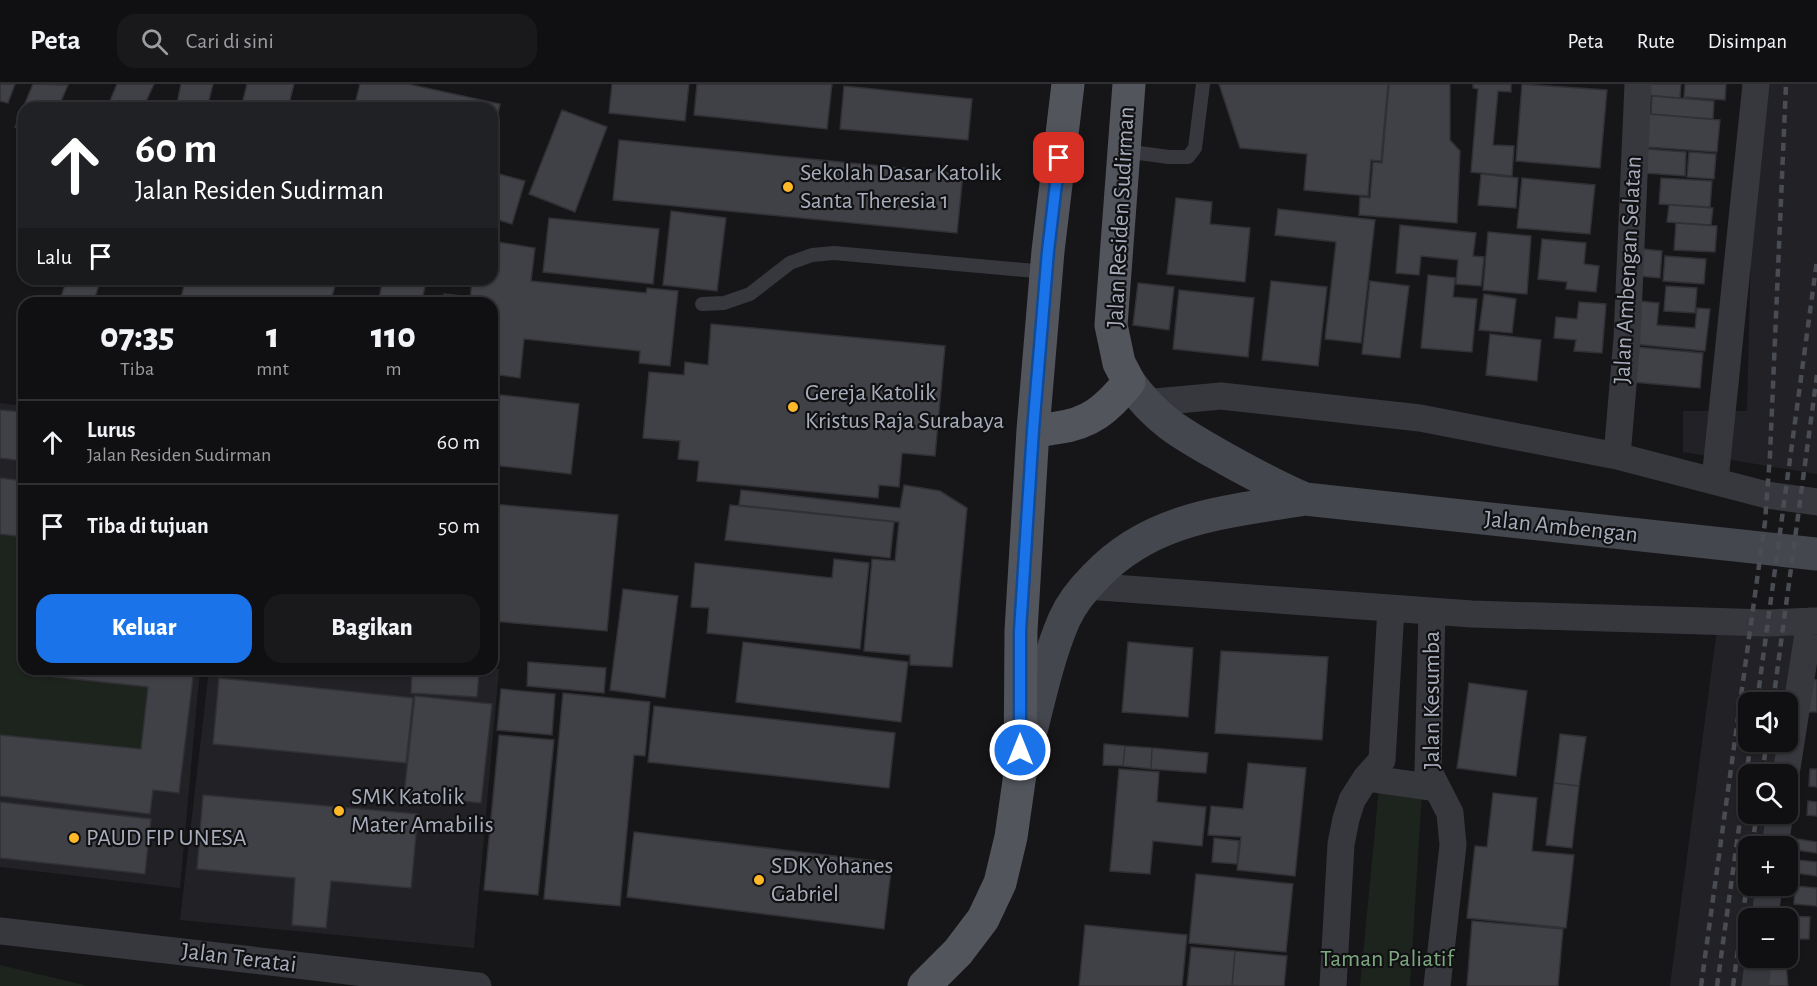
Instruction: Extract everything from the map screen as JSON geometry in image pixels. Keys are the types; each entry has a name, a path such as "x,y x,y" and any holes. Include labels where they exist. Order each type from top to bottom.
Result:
{"main road":[{"path":"924,986 958,952 983,919 1000,883 1011,837 1020,774 1020,631 1033,430 1047,272 1068,84"},
{"name":"Jalan Residen Sudirman","path":"1129,84 1111,325 1119,363 1136,393"},
{"path":"1033,430 1075,426 1094,416 1118,396 1136,393"},
{"name":"Jalan Ambengan","path":"1136,393 1167,425 1268,483 1305,500"},
{"name":"Jalan Ambengan","path":"1020,774 1064,619 1086,586 1113,558 1142,539 1180,523 1222,513 1305,500 1817,554"}],"street":[{"name":"Jalan Ambengan Selatan","path":"1617,456 1627,338 1638,84"},
{"path":"1715,480 1756,84"},
{"path":"1136,393 1221,396 1420,418 1617,456 1767,495 1817,502"},
{"path":"1086,586 1432,612 1768,622 1814,621 1788,764"},
{"name":"Jalan Kesumba","path":"1333,986 1341,844 1346,819 1352,800 1366,778 1383,760 1391,609"},
{"name":"Jalan Kesumba","path":"1432,612 1428,770 1450,813 1453,845 1437,986"},
{"name":"Jalan Kesumba","path":"1366,778 1436,788"},
{"name":"Jalan Teratai","path":"0,931 478,986"},
{"path":"1755,986 1757,968"}],"lane":[{"path":"1124,151 1188,157 1195,148 1203,84"},
{"path":"702,304 723,303 750,294 790,263 812,255 834,252 1047,272"}],"shaded area":[{"path":"1755,84 1817,84 1817,474 1683,452 1683,411 1747,411"},
{"path":"0,403 18,405 18,675 199,675 180,888 0,867"},
{"path":"1718,621 1804,635 1796,692 1738,692 1738,752 1788,752 1786,764 1738,764 1738,824 1778,824 1776,836 1738,836 1738,896 1768,896 1766,908 1738,908 1738,968 1751,968 1755,986 1670,986"},
{"name":"SMK Katolik Mater Amabilis","path":"499,669 474,948 180,920 208,675 498,675"}],"green space":[{"path":"0,534 18,536 18,675 38,675 148,687 141,749 0,735"},
{"name":"Taman Paliatif","path":"1379,788 1422,791 1410,986 1360,986"},
{"path":"0,965 88,986 0,986"}],"building":[{"path":"0,84 15,84 8,103 0,101"},
{"path":"33,84 68,85 61,102 25,102"},
{"path":"117,84 154,84 146,102 110,102"},
{"path":"181,84 213,84 208,102 177,102"},
{"path":"247,84 294,84 290,102 242,102"},
{"path":"360,84 408,84 491,102 356,102"},
{"path":"612,84 689,84 685,121 609,113"},
{"path":"697,84 832,84 827,129 694,115"},
{"path":"1219,84 1388,84 1381,161 1371,160 1368,196 1304,190 1307,154 1240,148"},
{"path":"1389,84 1450,84 1450,140 1460,151 1457,223 1359,215 1360,197 1370,198 1373,162 1382,163"},
{"path":"1473,84 1511,84 1511,92 1498,91 1493,145 1514,146 1512,176 1471,172 1478,89 1473,88"},
{"path":"1522,84 1607,90 1600,168 1516,161"},
{"path":"1647,84 1681,84 1680,98 1646,95"},
{"path":"1685,84 1726,84 1725,100 1684,97"},
{"path":"844,86 972,99 968,140 840,129"},
{"path":"1652,96 1714,101 1713,119 1651,114"},
{"path":"562,110 607,127 575,212 529,194"},
{"path":"1648,114 1720,120 1717,152 1646,147"},
{"name":"Sekolah Dasar Katolik Santa Theresia 1","path":"619,140 963,174 957,233 613,200"},
{"path":"1646,149 1686,152 1685,176 1645,173"},
{"path":"1689,152 1716,154 1714,179 1687,177"},
{"path":"498,174 525,181 512,224 498,220"},
{"path":"1481,174 1518,178 1516,208 1478,205"},
{"path":"1522,178 1595,185 1590,234 1517,228"},
{"path":"1661,178 1712,181 1710,207 1659,204"},
{"path":"1176,198 1212,202 1210,224 1250,228 1245,282 1167,274"},
{"path":"1669,205 1713,208 1711,225 1667,222"},
{"path":"1278,209 1375,220 1361,343 1325,339 1336,242 1275,235"},
{"path":"671,211 726,218 717,291 663,285"},
{"path":"549,218 659,229 653,284 543,272"},
{"path":"1676,223 1717,226 1715,252 1674,250"},
{"path":"1400,225 1476,233 1473,256 1484,257 1481,286 1456,284 1458,260 1421,256 1419,275 1396,273"},
{"path":"1488,232 1531,236 1527,294 1483,290"},
{"path":"1542,239 1586,243 1584,264 1599,266 1596,292 1566,289 1567,282 1538,279"},
{"path":"498,242 535,248 531,281 646,293 647,288 678,291 670,366 639,363 640,351 524,339 520,378 498,375 498,297 470,297 472,285 498,285"},
{"path":"1643,249 1662,251 1660,278 1640,276"},
{"path":"1665,256 1706,259 1704,284 1663,281"},
{"path":"1428,275 1455,278 1453,297 1477,299 1472,352 1421,348"},
{"path":"1271,281 1327,287 1318,366 1262,360"},
{"path":"1370,281 1409,286 1400,358 1362,354"},
{"path":"1138,283 1174,287 1169,330 1133,325"},
{"path":"65,285 99,285 95,297 61,297"},
{"path":"181,285 335,285 332,297 181,297 184,286"},
{"path":"382,285 426,285 422,297 379,297"},
{"path":"1666,286 1697,288 1695,313 1664,311"},
{"path":"1179,290 1254,298 1248,357 1173,349"},
{"path":"444,294 470,297 444,297"},
{"path":"1484,294 1516,299 1512,333 1479,330"},
{"path":"1638,301 1659,303 1657,325 1695,328 1697,308 1710,309 1705,351 1633,344"},
{"path":"1579,302 1606,304 1602,353 1574,351 1576,340 1554,338 1556,317 1577,319"},
{"name":"Gereja Katolik Kristus Raja Surabaya","path":"711,324 945,346 935,456 902,453 899,487 879,485 878,498 697,481 699,461 678,459 680,441 643,438 649,372 684,375 685,362 708,365"},
{"path":"1490,334 1541,340 1537,381 1486,375"},
{"path":"1636,347 1703,353 1700,388 1632,382"},
{"path":"498,395 579,404 571,474 498,466"},
{"path":"0,410 18,412 18,460 0,458"},
{"path":"0,478 18,480 18,536 0,534"},
{"path":"904,485 940,491 967,508 952,667 910,665 910,655 864,651 872,559 895,561 899,522 739,505 741,490 900,508"},
{"path":"498,505 618,515 607,631 498,622"},
{"path":"730,505 894,522 890,558 725,540"},
{"path":"834,559 869,563 860,649 707,633 709,608 691,607 695,563 832,578"},
{"path":"623,589 678,596 665,698 610,690"},
{"path":"743,642 908,662 901,722 736,702"},
{"path":"1128,642 1193,648 1188,717 1122,712"},
{"path":"1221,651 1328,657 1322,740 1215,733"},
{"path":"528,662 606,668 604,693 527,686"},
{"path":"37,675 193,675 179,793 153,790 150,814 0,796 0,735 141,749 148,687"},
{"path":"412,675 479,675 477,697 411,693"},
{"path":"219,678 413,698 406,763 213,744"},
{"path":"1809,679 1817,680 1817,712 1807,712"},
{"path":"1469,683 1527,691 1516,776 1457,768"},
{"path":"501,689 555,694 552,735 497,730"},
{"path":"563,693 650,702 645,756 634,755 620,906 544,899"},
{"path":"415,696 492,704 481,803 404,795"},
{"path":"654,706 895,733 889,788 648,762"},
{"path":"1560,734 1586,737 1579,786 1554,783"},
{"path":"499,735 554,740 538,895 484,890"},
{"path":"1104,744 1125,746 1123,766 1103,765"},
{"path":"1125,746 1152,748 1151,769 1123,766"},
{"path":"1152,748 1208,753 1206,773 1151,769"},
{"path":"1248,763 1306,768 1295,876 1237,870 1241,837 1208,835 1211,806 1243,809"},
{"path":"1119,769 1159,772 1157,802 1206,807 1202,846 1153,841 1150,874 1110,871"},
{"path":"1810,769 1817,769 1817,787 1809,786"},
{"path":"1554,783 1579,786 1572,848 1546,845"},
{"path":"1493,793 1537,798 1532,851 1574,855 1566,928 1467,918 1475,846 1487,847"},
{"path":"203,795 418,814 411,888 331,881 326,928 292,925 295,878 197,869"},
{"path":"1808,801 1817,802 1817,816 1807,815"},
{"name":"PAUD FIP UNESA","path":"0,802 151,819 145,874 0,858"},
{"name":"SDK Yohanes Gabriel","path":"634,832 892,863 884,929 627,897"},
{"path":"1214,838 1239,841 1237,864 1212,862"},
{"path":"1798,839 1817,842 1817,853 1798,850"},
{"path":"1798,860 1817,862 1817,876 1798,873"},
{"path":"1196,874 1293,884 1286,952 1189,943"},
{"path":"1798,886 1817,888 1817,906 1794,904 1794,896 1798,896"},
{"path":"1798,917 1810,917 1809,939 1798,939"},
{"path":"1472,921 1563,929 1558,986 1467,986"},
{"path":"1085,925 1187,935 1182,986 1079,986"},
{"path":"1191,947 1235,951 1232,986 1187,986"},
{"path":"1235,951 1287,956 1284,986 1232,986"},
{"path":"1767,968 1787,968 1788,986 1768,986"}],"railway":[{"path":"1701,986 1765,522 1786,84"},
{"path":"1758,692 1817,260"},
{"path":"1774,692 1817,375"},
{"path":"1717,986 1749,752"},
{"path":"1764,764 1765,752"},
{"path":"1754,836 1755,824"},
{"path":"1733,986 1745,896"}],"place":[{"name":"Sekolah Dasar Katolik Santa Theresia 1","path":"788,187"},
{"name":"Gereja Katolik Kristus Raja Surabaya","path":"793,407"},
{"name":"SMK Katolik Mater Amabilis","path":"339,811"},
{"name":"PAUD FIP UNESA","path":"74,838"},
{"name":"SDK Yohanes Gabriel","path":"759,880"}],"route":[{"path":"1020,750 1020,631 1033,430 1048,251 1059,158"}]}
